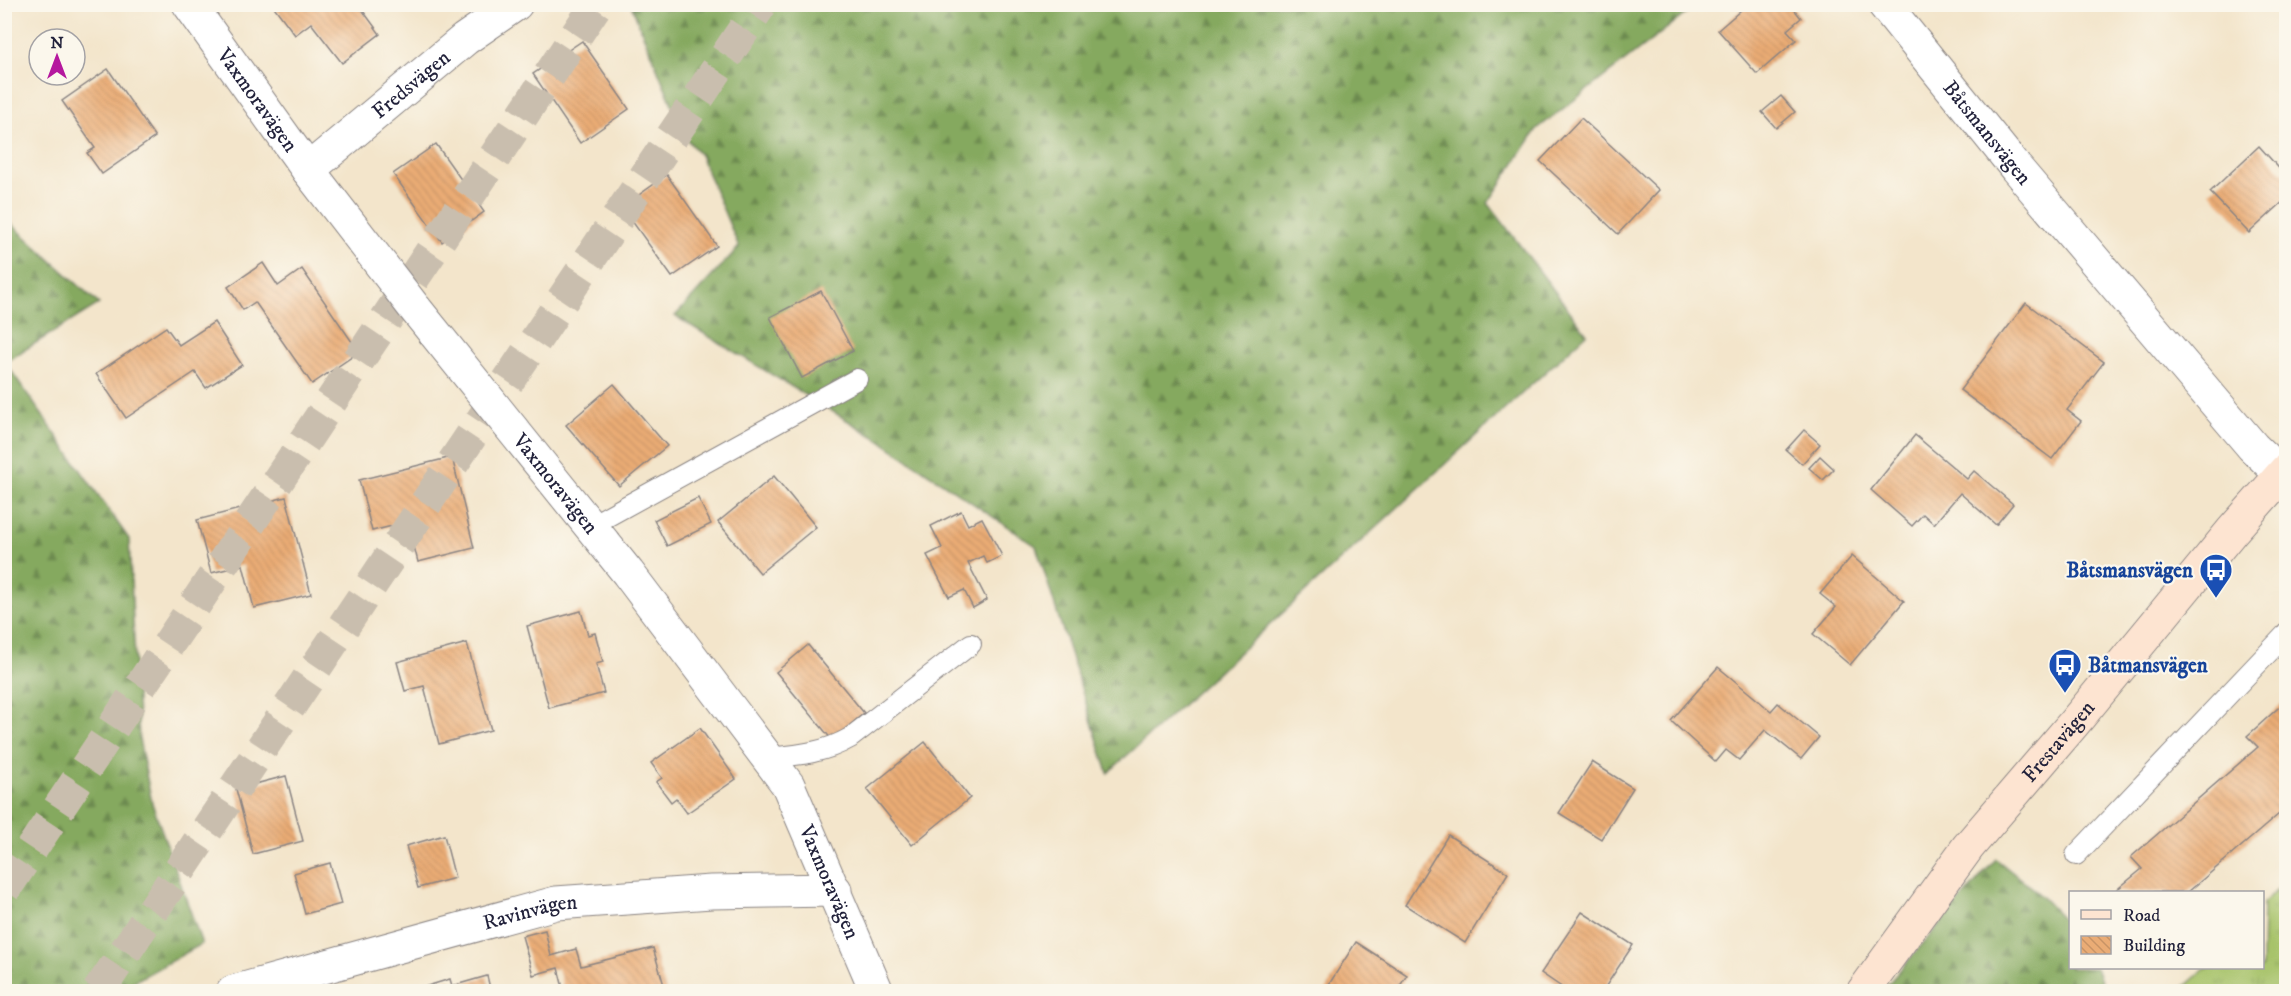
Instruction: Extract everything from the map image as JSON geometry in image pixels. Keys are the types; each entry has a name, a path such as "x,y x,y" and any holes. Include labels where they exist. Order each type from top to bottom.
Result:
{"street":[{"name":"Vaxmoravägen","path":"189,4 308,170 413,306 590,525 788,785 877,992"},
{"name":"Fredsvägen","path":"308,170 465,39 516,4"},
{"name":"Båtsmansvägen","path":"1884,4 2016,168 2253,447 2285,474"},
{"name":"Frestavägen","path":"1863,992 1968,847 2074,723 2232,531 2285,474"},
{"name":"Ravinvägen","path":"233,992 556,903 711,892 835,890"}],"lane":[{"path":"590,525 857,379"},
{"path":"2076,855 2286,634"},
{"path":"768,758 810,754 832,748 850,738 970,644"}],"green space":[{"path":"631,5 1697,5 1537,129 1488,203 1587,334 1108,773 1036,546 873,436 675,316 739,247 700,155 686,138"},
{"path":"5,218 99,304 5,362"},
{"path":"5,362 129,539 139,739 152,803 202,944 117,991 5,991"},
{"path":"1996,859 2038,893 2069,925 2069,969 2096,969 2105,991 1881,992"},
{"path":"2286,882 2286,991 2179,991 2205,969 2264,969 2264,902"}],"building":[{"path":"272,4 358,4 380,34 342,63 311,23 295,35"},
{"path":"1748,4 1764,4 1767,8 1770,4 1790,4 1801,18 1787,30 1796,40 1757,74 1718,30"},
{"path":"582,41 629,109 580,143 533,74"},
{"path":"108,69 155,137 102,174 87,153 95,148 62,101 82,87 87,87 87,84"},
{"path":"1781,96 1795,112 1776,128 1762,112"},
{"path":"1581,118 1659,190 1618,234 1540,161"},
{"path":"436,144 484,212 442,242 393,174"},
{"path":"2259,146 2286,176 2286,199 2249,233 2210,192"},
{"path":"667,175 717,246 672,277 622,207"},
{"path":"263,263 278,286 302,269 359,352 312,384 255,302 243,310 228,287"},
{"path":"821,291 853,351 802,378 770,317"},
{"path":"2026,303 2104,362 2067,410 2081,421 2052,459 1960,390"},
{"path":"214,322 242,365 206,388 195,372 126,418 96,374 166,327 179,345"},
{"path":"614,384 667,446 619,486 566,425"},
{"path":"1804,430 1820,444 1802,464 1786,450"},
{"path":"1915,435 1967,479 1974,471 2013,504 1996,525 1960,493 1934,524 1923,514 1912,526 1871,490"},
{"path":"1820,456 1834,469 1823,480 1809,468"},
{"path":"452,457 474,548 418,562 408,522 372,531 359,480"},
{"path":"774,476 816,527 760,573 718,522"},
{"path":"286,497 311,594 254,608 243,565 211,573 197,520"},
{"path":"698,498 711,524 667,546 654,520"},
{"path":"961,511 968,525 982,518 1002,556 987,563 983,556 968,563 987,600 973,608 964,590 949,597 927,555 942,548 931,526"},
{"path":"1852,556 1904,601 1850,665 1813,634 1836,607 1820,594"},
{"path":"581,611 588,635 595,633 603,662 596,664 604,693 549,708 527,626"},
{"path":"467,643 491,730 439,744 424,686 405,691 397,662"},
{"path":"808,645 864,713 832,740 776,672"},
{"path":"1718,667 1771,711 1778,703 1819,737 1801,759 1765,730 1739,760 1726,750 1716,762 1671,721"},
{"path":"2286,701 2286,808 2189,891 2115,891 2142,869 2131,857 2258,747 2247,736"},
{"path":"700,728 736,779 687,813 676,798 671,802 656,782 662,778 651,763"},
{"path":"925,742 970,798 912,845 867,789"},
{"path":"1592,762 1633,788 1601,839 1559,813"},
{"path":"286,776 303,841 253,854 236,789"},
{"path":"444,835 455,878 418,888 406,846"},
{"path":"1448,835 1508,873 1465,943 1405,905"},
{"path":"330,863 341,904 305,914 294,873"},
{"path":"1582,912 1633,945 1602,992 1569,992 1541,973"},
{"path":"545,930 551,956 576,949 581,966 653,948 666,992 564,992 558,968 533,975 522,936"},
{"path":"1356,942 1407,975 1396,992 1324,992"},
{"path":"487,976 491,992 408,992 450,979 452,986"}],"tunnel":[{"path":"4,890 597,4"},
{"path":"98,992 761,4"}],"place":[{"name":"Båtsmansvägen","path":"2216,599"},
{"name":"Båtmansvägen","path":"2065,694"}]}
